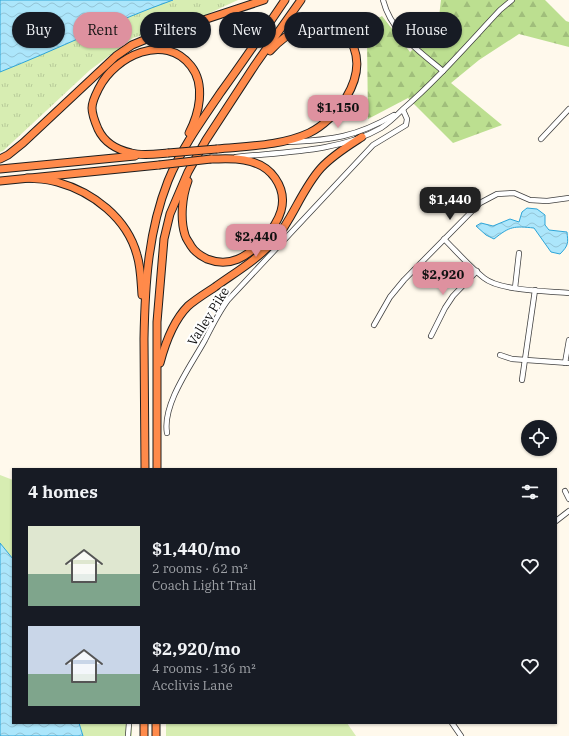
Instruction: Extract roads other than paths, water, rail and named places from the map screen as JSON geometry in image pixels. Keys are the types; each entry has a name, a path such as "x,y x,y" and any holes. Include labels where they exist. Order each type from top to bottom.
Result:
{"highway":[{"path":"0,159 8,155 23,143 116,56 132,45 264,0"},
{"path":"180,157 199,125 285,0"},
{"path":"157,468 157,322 164,239 170,214 179,191 199,154 255,65 301,0"},
{"path":"0,169 272,144 298,137 323,124 336,112 348,94 356,67 355,50 348,38 338,29 326,25 311,25 288,35 275,45 255,65"},
{"path":"145,468 144,322 147,262 152,231 160,204 195,121 199,103 199,84 195,70 187,60 175,53 159,49 142,52 126,58 113,69 102,81 95,96 92,108 94,121 100,133 107,141 118,149 133,154 168,153"},
{"path":"158,377 164,348 178,319 188,307 201,296 264,252 289,221 306,191 321,169 333,157 362,136"},
{"path":"0,181 159,165 210,159 243,160 259,165 275,178 278,184 282,196 280,217 271,231 253,250 240,258 229,262 216,262 204,258 193,250 185,236 183,216 186,186 199,154"},
{"path":"27,178 56,181 75,188 95,198 110,211 122,225 131,239 137,254 140,270 144,322"},
{"path":"142,468 145,458"},
{"path":"144,724 144,736"},
{"path":"156,724 156,736"}],"street":[{"path":"382,0 398,31 443,71"},
{"path":"210,159 300,151 335,145 381,128 421,94 512,0"},
{"path":"542,139 569,109"},
{"path":"272,144 327,140 353,134 371,128 403,110"},
{"name":"Valley Pike","path":"167,433 168,417 175,394 216,318 228,300 373,145 406,125 407,119 403,110"},
{"path":"564,114 569,119"},
{"path":"374,325 390,297 404,280 480,203 497,194 514,193 530,200 548,201 569,198"},
{"path":"444,239 484,279 495,285 569,293"},
{"path":"515,288 520,253"},
{"path":"431,336 445,308 453,296 477,271"},
{"path":"522,380 535,290"},
{"path":"500,355 512,359 567,363 569,340"},
{"path":"565,491 569,499"},
{"path":"557,520 569,510"},
{"path":"128,736 129,724"},
{"path":"453,724 461,736"}],"water":[{"path":"0,0 173,0 132,16 132,12 73,12 73,41 65,45 65,12 12,12 12,48 57,48 0,72"},
{"path":"527,208 537,209 545,215 545,225 549,230 567,232 567,244 560,254 551,252 534,228 517,227 508,229 494,239 486,235 476,226 481,223 493,226 510,219 519,222 522,212"},
{"path":"0,543 12,558 12,724 79,724 83,736 0,736"}]}
